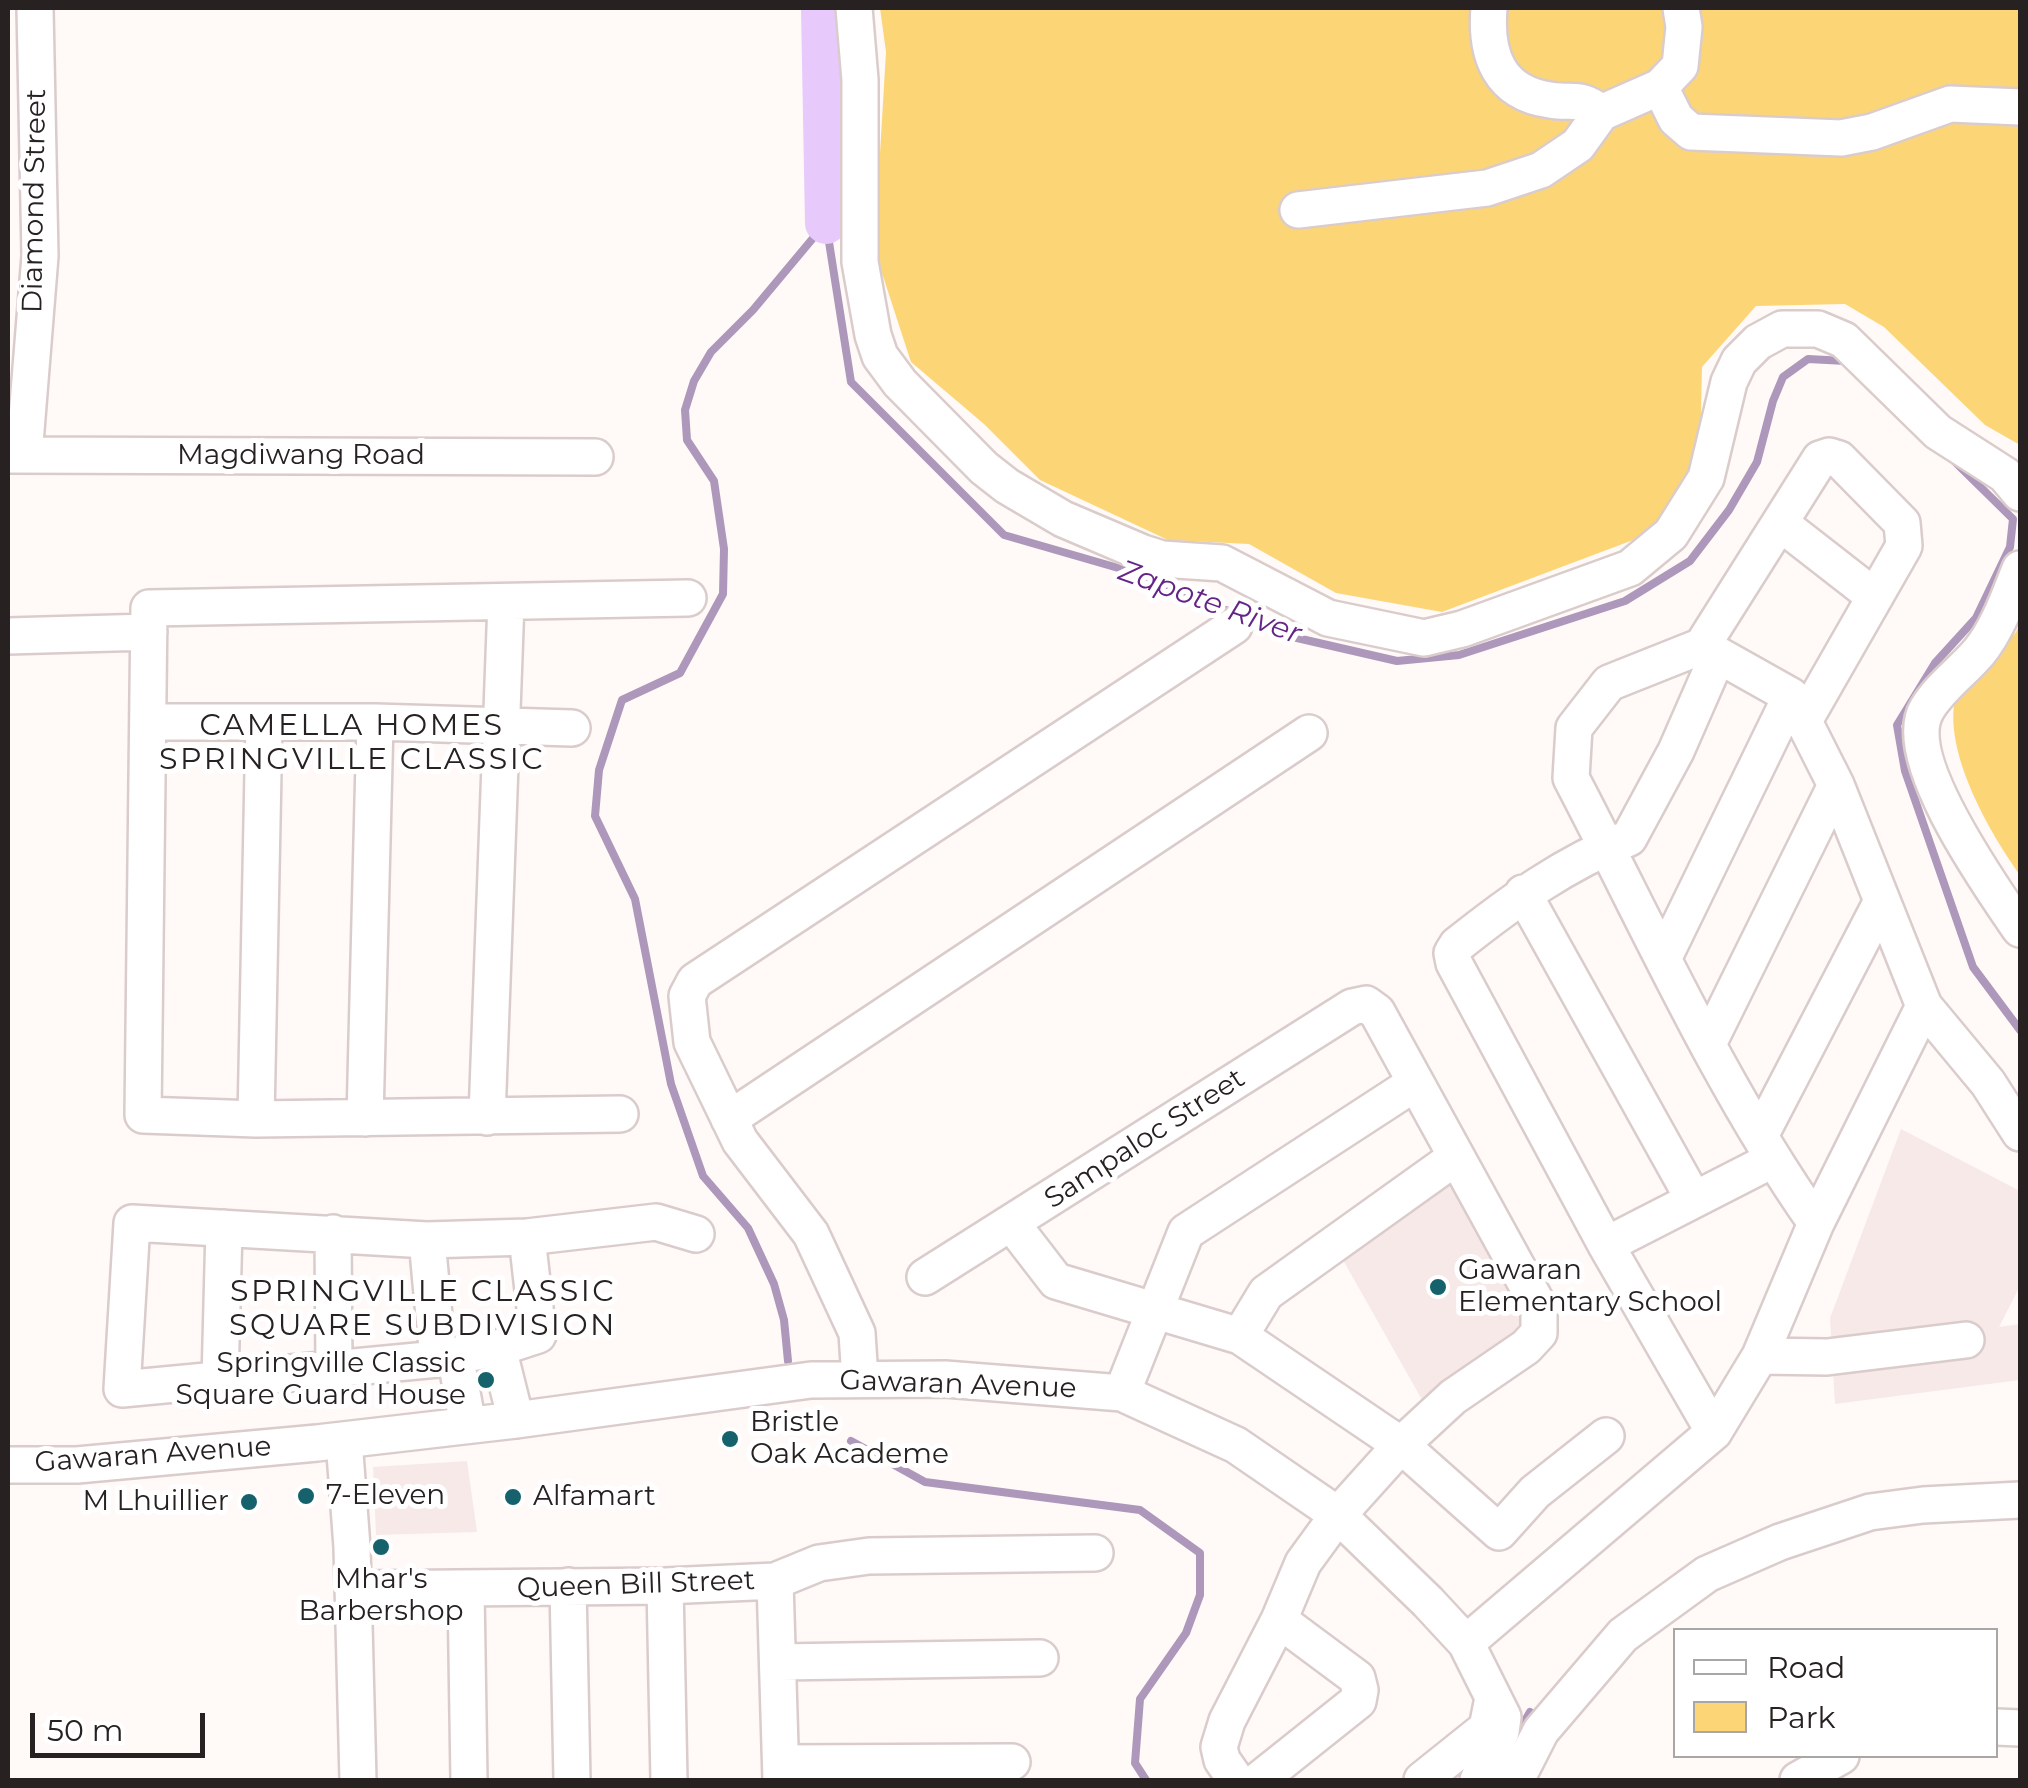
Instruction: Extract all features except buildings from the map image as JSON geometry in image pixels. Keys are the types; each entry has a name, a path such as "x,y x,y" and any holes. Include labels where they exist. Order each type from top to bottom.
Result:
{"street":[{"name":"Diamond Street","path":"16,455 40,256 35,8"},
{"path":"854,8 860,80 860,262 880,356 900,383 1007,486 1064,519 1144,554 1222,563 1328,618 1424,638 1462,630 1630,568 1672,534 1706,478 1729,382 1739,361 1758,342 1782,329 1818,329 1844,340 1938,432 2004,475 2020,493"},
{"path":"1489,8 1494,56 1503,80 1521,93 1552,101 1588,102 1601,113"},
{"path":"1298,210 1487,188 1540,170 1578,145 1601,113 1660,87 1680,66 1684,27 1681,8"},
{"path":"1660,87 1676,119 1691,132 1841,138 1872,132 1950,104 2020,107"},
{"name":"Magdiwang Road","path":"16,455 595,457"},
{"path":"1664,956 1798,708 1875,597 1904,546 1902,522 1839,459 1820,459 1780,523 1710,650 1647,809 1629,838 1607,846 1523,893 1458,944 1452,954 1606,1245 1714,1432"},
{"path":"1780,523 1875,597"},
{"path":"2020,569 1982,649 1926,710 1922,724 1922,748 1963,846 2020,928"},
{"path":"620,1114 256,1119 143,1116 149,608 688,598"},
{"path":"486,1117 506,602"},
{"path":"860,1379 856,1333 811,1234 740,1141 692,1042 687,996 695,981 1234,626"},
{"path":"8,636 149,632"},
{"path":"1710,650 1798,708 1836,785 1924,1006 1988,1084 2020,1132"},
{"path":"1710,650 1609,683 1574,728 1572,778 1708,1044 1766,1147 1816,1223"},
{"path":"148,722 375,722 572,728"},
{"path":"256,1119 264,722"},
{"path":"365,1118 375,722"},
{"path":"729,1118 1309,733"},
{"path":"1708,1044 1836,785"},
{"path":"1523,893 1694,1200"},
{"path":"1606,1245 1694,1200 1766,1147 1882,900"},
{"name":"Sampaloc Street","path":"926,1277 1352,1007 1366,1004 1377,1012 1415,1083"},
{"path":"1466,1643 1714,1432 1760,1356 1816,1223 1924,1006"},
{"path":"1122,1393 1186,1232 1415,1083 1539,1307 1539,1333 1526,1347 1453,1397 1401,1445 1338,1515 1302,1563 1279,1620 1226,1721 1219,1747 1222,1760 1236,1780"},
{"path":"1240,1336 1266,1293 1456,1157"},
{"path":"527,1237 538,1335 498,1348 447,1357 122,1389 132,1223 427,1240 527,1237 656,1222 696,1234"},
{"path":"1012,1224 1056,1280 1240,1336 1401,1445 1499,1532 1535,1492 1606,1436"},
{"path":"220,1380 224,1228"},
{"path":"333,1233 334,1368"},
{"path":"427,1240 447,1357 468,1425"},
{"path":"1760,1356 1827,1356 1966,1340"},
{"path":"498,1348 516,1420"},
{"name":"Gawaran Avenue","path":"8,1465 77,1464 344,1440 811,1380 944,1379 1122,1393 1236,1444 1338,1515 1466,1643 1493,1697"},
{"path":"344,1440 358,1780"},
{"path":"1516,1780 1541,1731 1623,1635 1708,1574 1780,1542 1870,1512 2020,1500"},
{"name":"Queen Bill Street","path":"353,1589 466,1590 776,1581 818,1563 869,1556 1094,1553"},
{"path":"776,1581 781,1772 1012,1762"},
{"path":"568,1586 572,1780"},
{"path":"665,1586 669,1780"},
{"path":"466,1590 469,1780"},
{"path":"1259,1780 1358,1702 1360,1690 1358,1678 1279,1620"},
{"path":"779,1662 1040,1658"},
{"path":"1422,1780 1487,1728 1493,1697"},
{"path":"1478,1780 1501,1732 1503,1717 1493,1697"},
{"path":"1798,1780 1837,1758"}],"shaded area":[{"path":"1901,1129 2020,1191 2020,1286 1999,1327 2020,1324 2020,1380 1835,1404 1830,1318"},
{"name":"Gawaran Elementary School","path":"1459,1180 1537,1320 1425,1405 1339,1253"},
{"path":"467,1461 477,1532 376,1535 373,1467"}],"green space":[{"path":"880,8 2020,8 2020,445 1985,425 1884,327 1845,304 1756,306 1702,367 1700,456 1657,531 1442,612 1336,593 1249,544 1168,540 1040,480 984,424 911,362 879,264 878,187 886,52"},
{"path":"2020,623 2020,875 1996,838 1964,771 1957,748 1954,705"}],"waterway":[{"name":"Zapote River","path":"822,8 826,223"},
{"name":"Zapote River","path":"826,223 851,382 1004,535 1146,576 1284,635 1397,661 1459,655 1625,601 1690,561 1729,510 1757,462 1783,377 1808,359 1846,361"},
{"path":"788,1361 784,1320 774,1284 748,1228 703,1176 671,1084 635,899 595,816 599,770 622,700 680,673 723,594 724,549 714,481 687,440 685,410 694,381 711,352 753,310 824,225"},
{"name":"Zapote River","path":"1955,462 2013,519 2010,547 1976,618 1935,663 1897,725 1905,771 1973,967 2020,1030"},
{"path":"851,1441 925,1482 1140,1510 1200,1553 1200,1595 1186,1633 1140,1699 1135,1763 1146,1780"},
{"path":"1515,1738 1530,1712"}],"place":[{"name":"Gawaran Elementary School","path":"1438,1287"},
{"name":"Springville Classic Square Guard House","path":"486,1380"},
{"name":"Bristle Oak Academe","path":"730,1439"},
{"name":"7-Eleven","path":"306,1496"},
{"name":"Alfamart","path":"513,1497"},
{"name":"M Lhuillier","path":"249,1502"},
{"name":"Mhar's Barbershop","path":"381,1547"}],"district":[{"name":"CAMELLA HOMES SPRINGVILLE CLASSIC","path":"352,743"},
{"name":"SPRINGVILLE CLASSIC SQUARE SUBDIVISION","path":"423,1309"}]}
